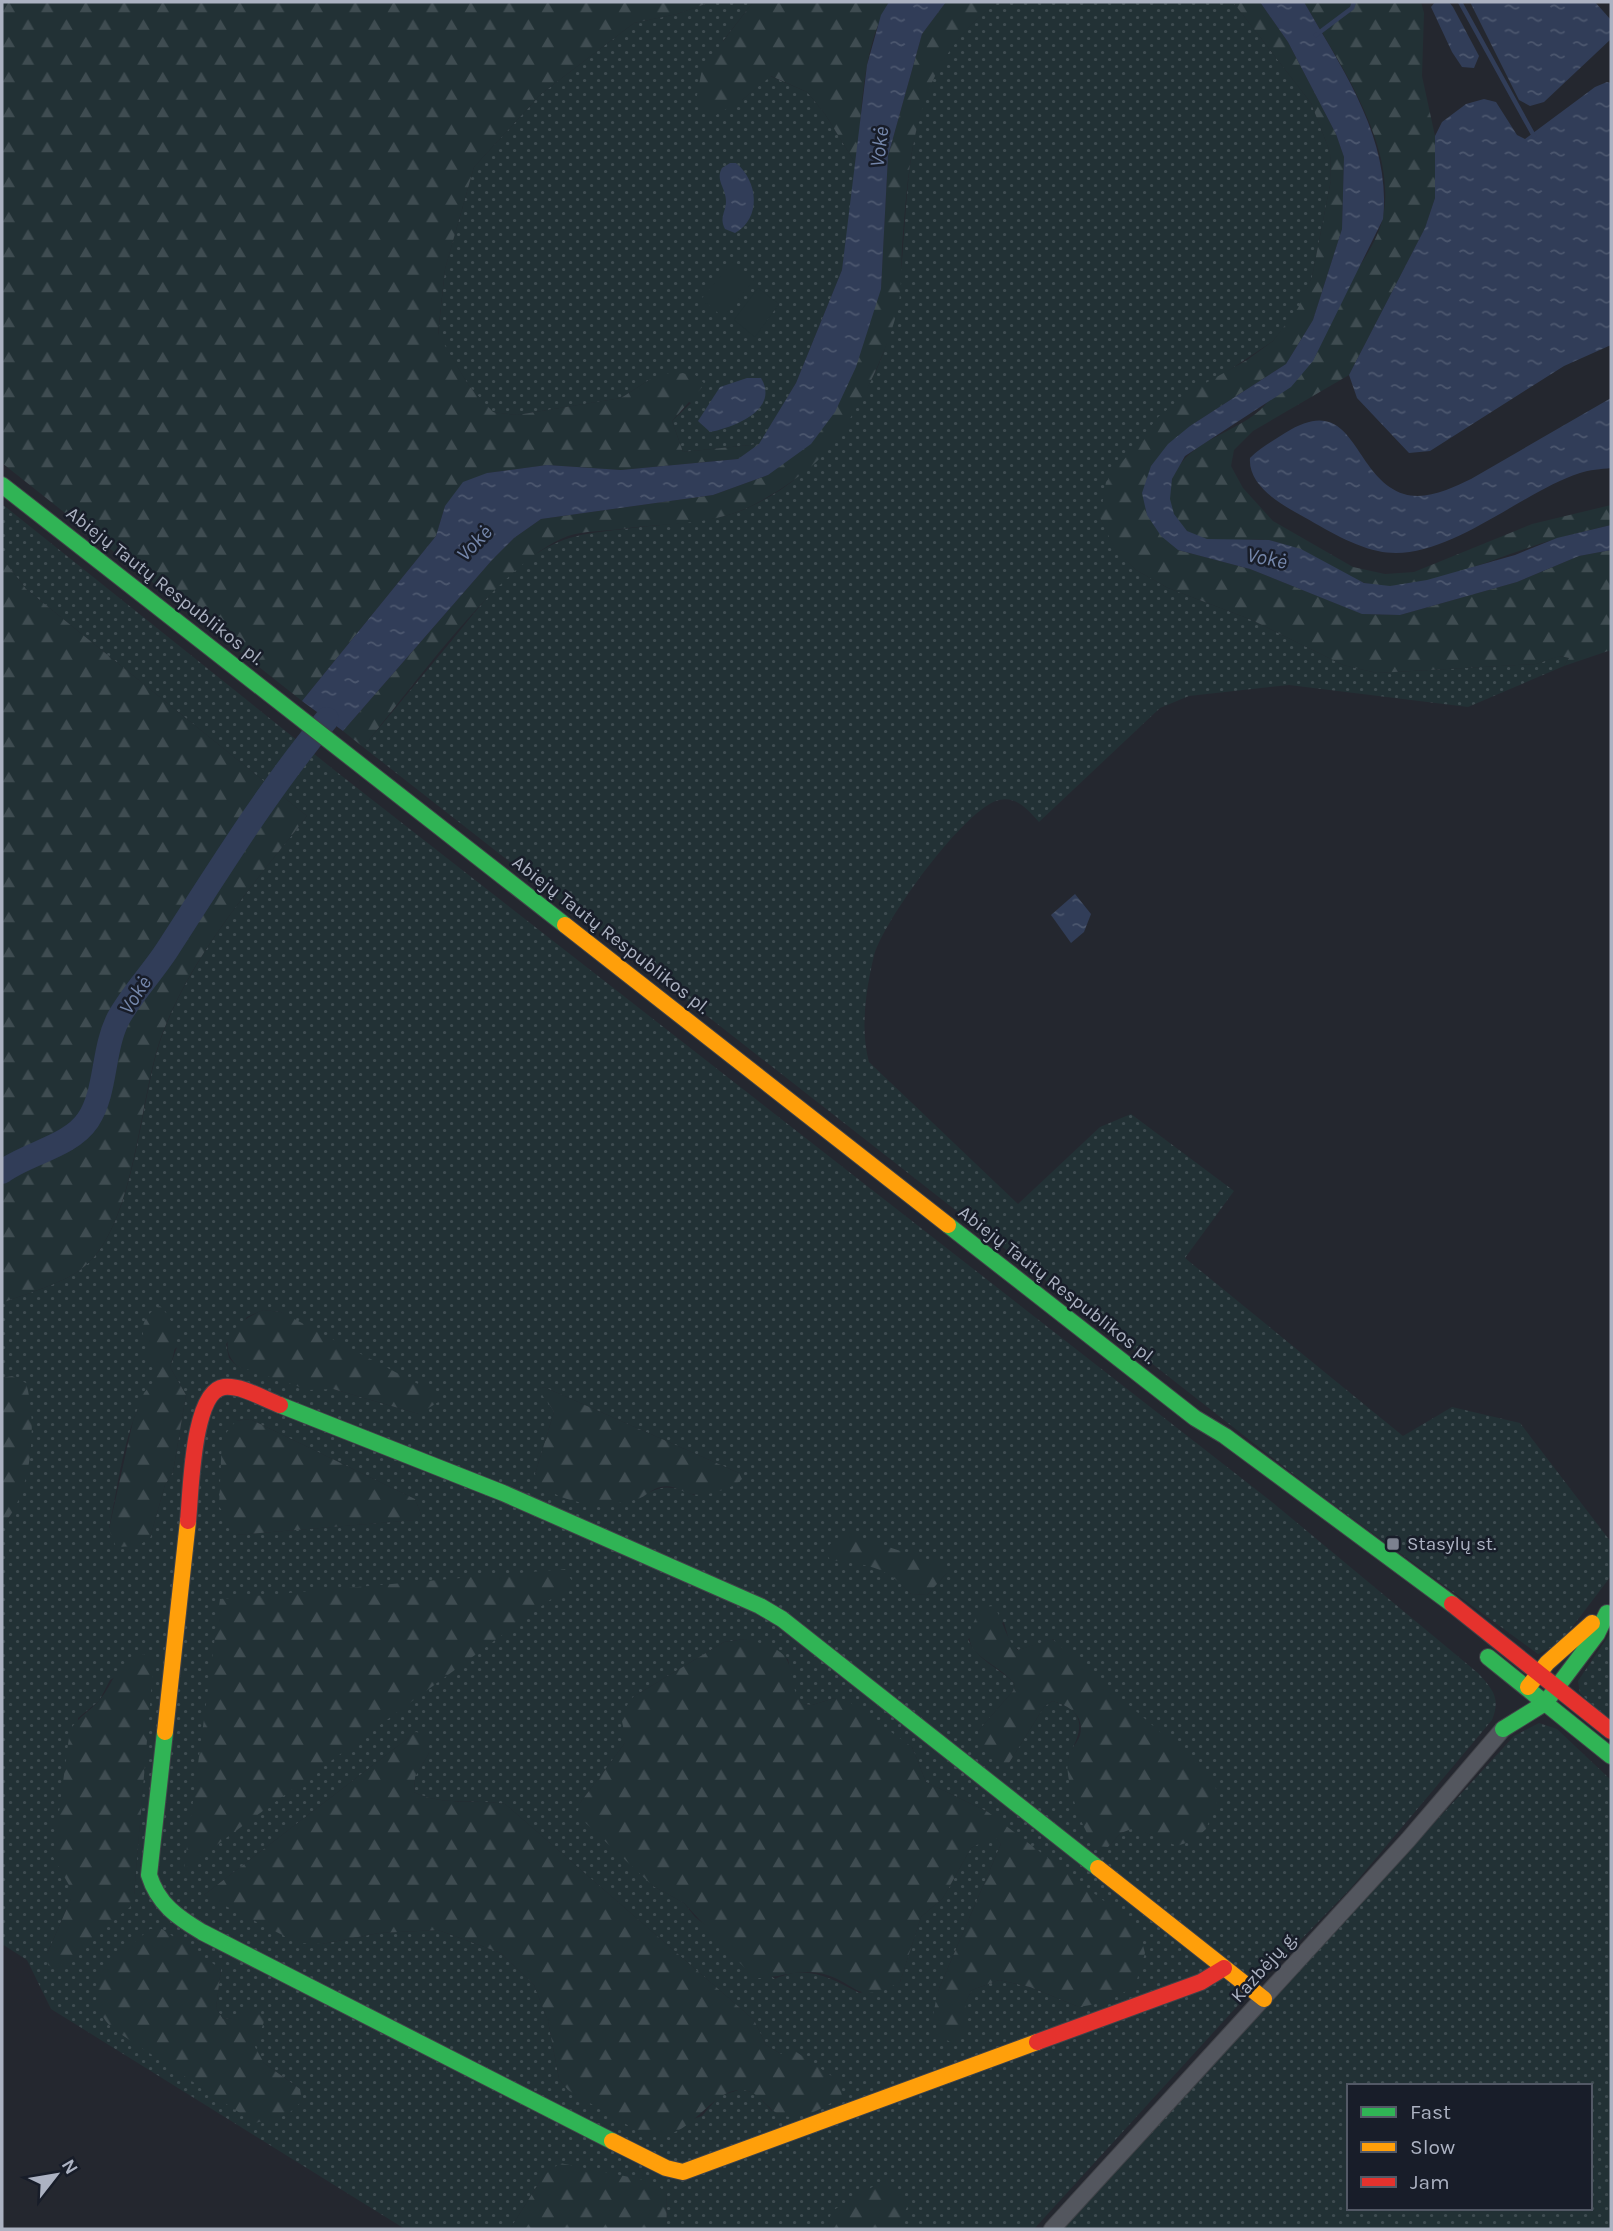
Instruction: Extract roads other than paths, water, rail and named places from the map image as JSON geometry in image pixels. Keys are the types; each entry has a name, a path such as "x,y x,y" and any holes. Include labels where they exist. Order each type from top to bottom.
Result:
{"main road":[{"name":"Abiejų Tautų Respublikos pl.","path":"2,485 1195,1418 1225,1436 1539,1672 1611,1731"},
{"path":"1224,1968 1201,1983 705,2167 683,2172 653,2162 202,1932 171,1914 153,1894 149,1875 200,1414 204,1401 216,1389 233,1387 503,1493 760,1606 782,1619 869,1686 1264,1999"},
{"name":"Abiejų Tautų Respublikos pl.","path":"1195,1418 1219,1443 1380,1572"},
{"path":"1503,1729 1526,1688 1539,1672 1576,1636 1609,1610"},
{"path":"1503,1729 1545,1703 1597,1634 1609,1610"},
{"path":"1477,1648 1611,1756"}],"street":[{"name":"Kazbėjų g.","path":"1052,2229 1264,1999 1503,1729"}],"water":[{"path":"889,2 946,2 922,34 888,156 881,289 856,367 835,412 811,444 768,475 713,495 541,519 514,538 492,560 343,731 302,701 436,536 445,506 463,482 487,473 547,465 621,470 738,459 759,444 796,383 842,270 867,65 881,15"},
{"path":"1260,2 1304,2 1334,53 1372,133 1384,189 1383,219 1313,361 1291,387 1185,456 1172,479 1170,499 1174,514 1187,531 1207,539 1269,540 1301,549 1364,583 1390,586 1427,580 1515,555 1557,538 1611,525 1611,550 1579,556 1517,582 1400,615 1362,614 1250,569 1178,550 1161,536 1147,515 1142,493 1151,466 1168,444 1190,426 1286,364 1313,320 1342,229 1344,157 1336,134 1288,42"},
{"path":"1435,2 1449,2 1453,7 1479,56 1474,68 1462,67 1452,52 1431,7"},
{"path":"1470,2 1595,2 1611,20 1611,39 1544,102 1530,106 1519,100"},
{"path":"1611,83 1611,345 1564,366 1430,451 1409,453 1357,398 1349,375 1425,228 1435,198 1435,136 1442,122 1466,104 1484,99 1496,102 1517,135 1525,139 1595,87"},
{"path":"736,163 749,179 754,199 750,218 735,233 725,229 723,221 726,201 720,180 722,168"},
{"path":"747,378 761,378 765,389 760,408 742,421 710,432 698,421 720,387"},
{"path":"1611,398 1611,468 1584,472 1557,482 1454,538 1428,548 1403,553 1378,551 1356,544 1295,512 1264,490 1253,475 1251,467 1250,458 1285,433 1308,422 1326,421 1340,428 1387,485 1412,496 1430,495 1471,479"},
{"path":"1075,894 1091,914 1084,932 1071,943 1051,915"}],"waterway":[{"path":"1316,35 1352,8 1354,2"},
{"path":"1460,2 1534,136"},
{"name":"Vokė","path":"2,1172 70,1137 88,1120 102,1084 113,1031 123,1010 167,950 263,803 327,719"}],"place":[{"name":"Stasylų st.","path":"1393,1544"}]}
